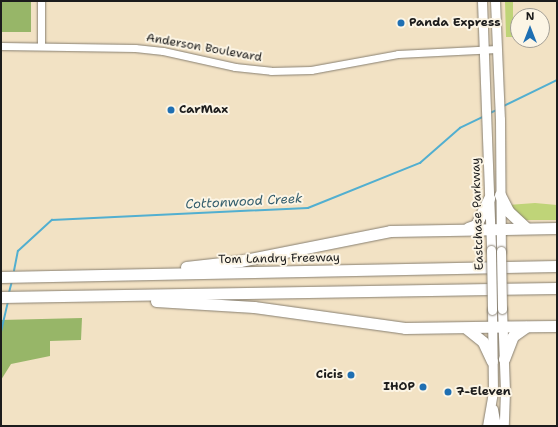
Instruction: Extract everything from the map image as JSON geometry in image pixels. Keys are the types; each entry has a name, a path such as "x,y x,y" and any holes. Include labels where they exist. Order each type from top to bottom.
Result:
{"highway":[{"path":"500,195 508,211 526,228"},
{"path":"468,228 476,225 488,198"},
{"path":"126,274 240,261 390,231 468,228 557,228"},
{"name":"Tom Landry Freeway","path":"1,277 557,266"},
{"path":"1,297 557,288"},
{"path":"40,297 55,300 167,302 254,307 405,328 557,326"},
{"path":"504,359 513,336 526,327"},
{"path":"466,328 483,342 492,361"}],"main road":[{"name":"Eastchase Parkway","path":"482,1 487,106 488,198 501,251 502,309 496,328 492,361 492,406 487,426"},
{"name":"Eastchase Parkway","path":"495,1 501,140 500,195 496,228 491,250 492,310 504,359 504,426"},
{"path":"492,406 496,426"}],"street":[{"path":"41,46 42,1"},
{"name":"Anderson Boulevard","path":"1,46 135,48 163,51 235,67 272,71 311,70 386,55 497,49"}],"green space":[{"path":"1,1 31,1 31,32 1,32"},
{"path":"505,1 513,1 513,8 510,8 510,37 506,37"},
{"path":"535,203 557,205 557,220 525,220 507,205"},
{"path":"82,318 81,340 50,341 50,356 11,364 1,380 1,320"}],"waterway":[{"name":"Cottonwood Creek","path":"504,106 557,80"},
{"name":"Cottonwood Creek","path":"490,113 497,110"},
{"name":"Cottonwood Creek","path":"14,271 18,251 52,220 308,208 420,163 460,128 483,117"},
{"name":"Cottonwood Creek","path":"9,293 12,281"},
{"name":"Cottonwood Creek","path":"1,332 8,301"}],"place":[{"name":"Panda Express","path":"401,23"},
{"name":"CarMax","path":"171,110"},
{"name":"Cicis","path":"351,375"},
{"name":"IHOP","path":"423,387"},
{"name":"7-Eleven","path":"448,392"}]}
